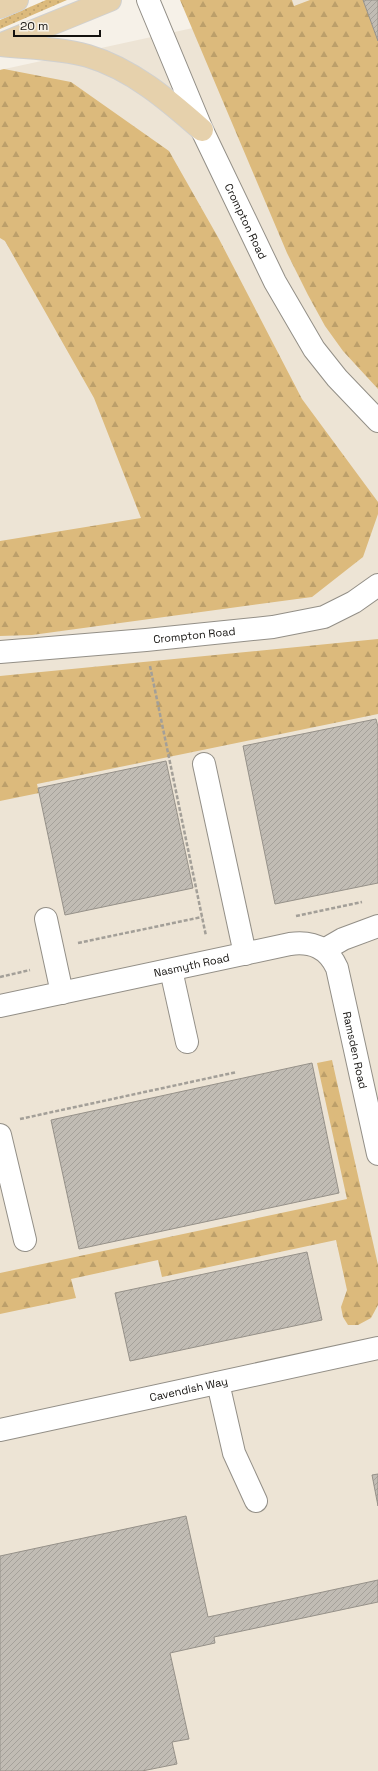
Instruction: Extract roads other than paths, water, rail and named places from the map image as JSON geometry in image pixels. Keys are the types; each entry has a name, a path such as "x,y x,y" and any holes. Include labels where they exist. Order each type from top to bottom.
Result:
{"main road":[{"path":"0,7 17,0"},
{"path":"0,45 110,0"},
{"path":"0,45 66,52 88,56 111,65 145,84 170,102 202,130"}],"street":[{"name":"Crompton Road","path":"148,0 202,130 275,282 298,324 314,349 337,378 378,421"},
{"name":"Crompton Road","path":"0,652 146,640 273,627 324,617 354,602 378,585"},
{"path":"204,764 245,954"},
{"path":"46,919 62,993"},
{"path":"324,950 343,939 378,926"},
{"name":"Nasmyth Road","path":"0,1006 300,943 313,945 324,950"},
{"name":"Ramsden Road","path":"324,950 337,968 370,1079 378,1154"},
{"path":"170,970 187,1042"},
{"path":"0,1135 25,1240"},
{"name":"Cavendish Way","path":"0,1430 378,1348"},
{"path":"218,1383 235,1457 256,1501"}]}
